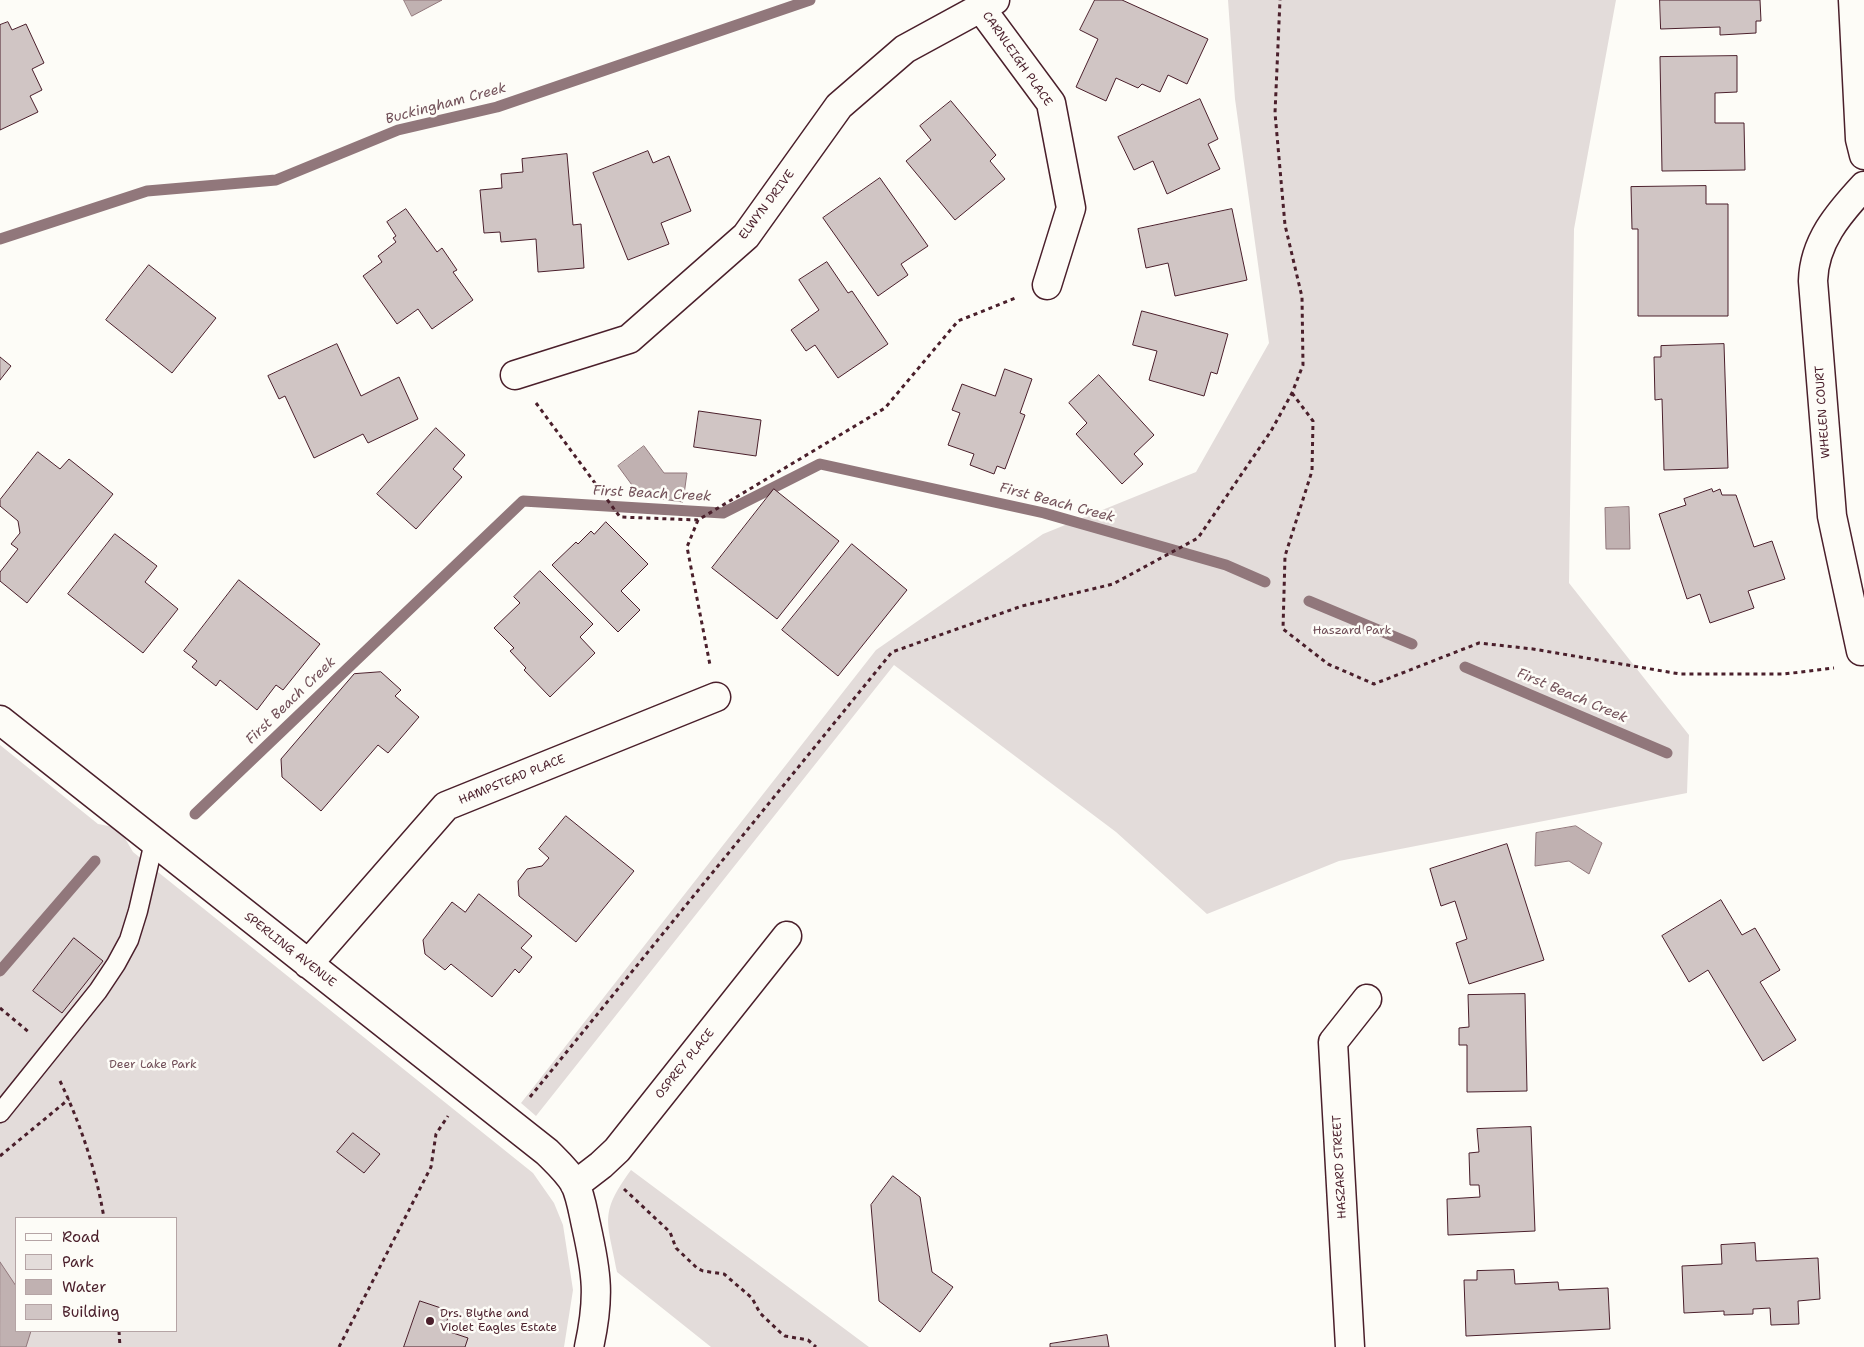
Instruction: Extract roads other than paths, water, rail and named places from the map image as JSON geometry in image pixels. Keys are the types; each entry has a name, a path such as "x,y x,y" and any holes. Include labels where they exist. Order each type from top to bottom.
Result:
{"street":[{"path":"1852,0 1860,139 1864,155"},
{"name":"CARNLEIGH PLACE","path":"988,4 1051,103 1071,208 1046,285"},
{"name":"ELWYN DRIVE","path":"515,375 629,339 746,236 839,106 905,49 988,4"},
{"name":"WHELEN COURT","path":"1861,652 1832,516 1813,281 1814,266 1819,248 1844,208 1864,186"},
{"name":"HAMPSTEAD PLACE","path":"308,964 446,806 716,697"},
{"name":"SPERLING AVENUE","path":"0,720 547,1152 563,1168 575,1185"},
{"name":"OSPREY PLACE","path":"575,1185 617,1150 788,936"},
{"name":"HASZARD STREET","path":"1350,1347 1333,1042 1367,998"},
{"path":"575,1185 593,1256 597,1285 596,1318 589,1347"}],"lane":[{"path":"0,1113 48,1056 98,991 129,940 148,876 154,842"}],"water":[{"path":"404,0 442,0 412,16"},
{"path":"644,446 664,473 687,473 683,502 640,496 618,466"},
{"path":"1629,507 1630,549 1606,549 1605,508"},
{"path":"1576,826 1602,843 1589,874 1569,861 1535,866 1536,833"},
{"path":"0,1262 15,1284 15,1332 31,1332 26,1347 0,1347"}],"waterway":[{"name":"Buckingham Creek","path":"0,239 147,191 276,180 398,130 497,107 810,0"},
{"name":"First Beach Creek","path":"195,814 523,501 723,513 820,464 1044,513 1226,565 1265,582"},
{"name":"First Beach Creek","path":"1309,601 1412,644"},
{"name":"First Beach Creek","path":"1465,667 1667,753"},
{"name":"First Beach Creek","path":"0,971 95,861"}],"place":[{"name":"Drs. Blythe and Violet Eagles Estate","path":"430,1321"}],"park label":[{"name":"Haszard Park","path":"1352,631"},
{"name":"Deer Lake Park","path":"153,1065"}]}
